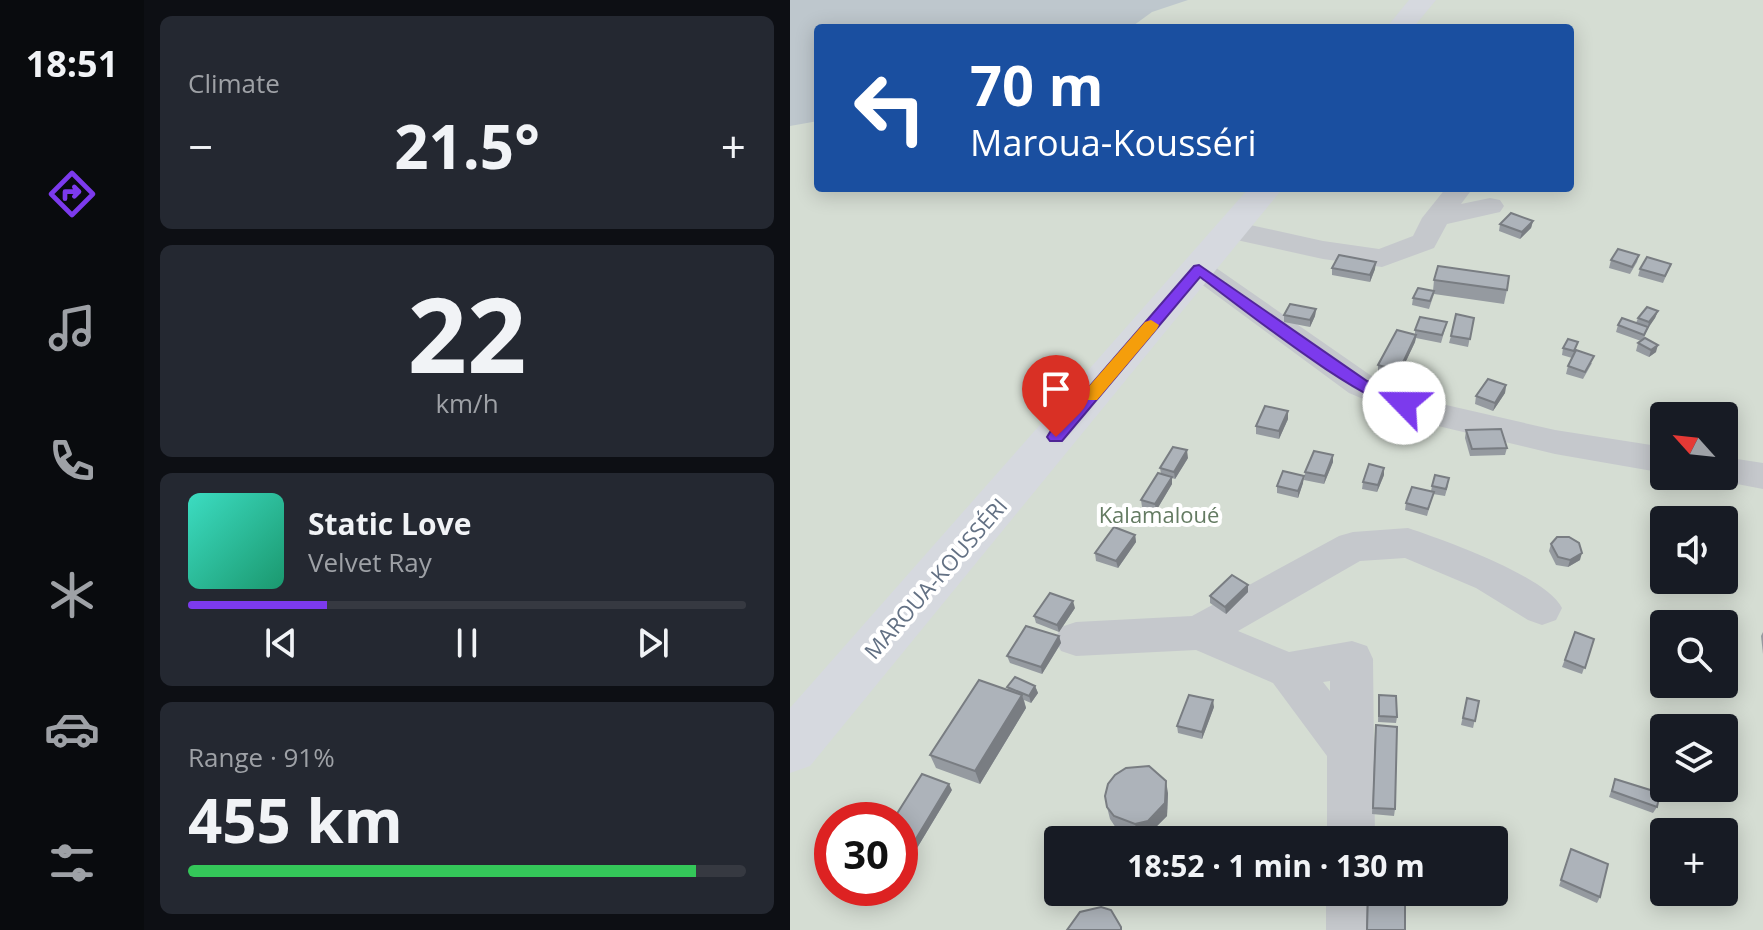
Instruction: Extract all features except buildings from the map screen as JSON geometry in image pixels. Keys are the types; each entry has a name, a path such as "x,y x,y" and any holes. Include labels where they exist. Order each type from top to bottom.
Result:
{"highway":[{"path":"1402,24 1423,0"},
{"name":"MAROUA-KOUSSÉRI","path":"790,748 1264,192"}],"street":[{"path":"1232,230 1323,250 1382,258 1424,242 1436,218 1457,192"},
{"path":"1436,218 1490,206"},
{"path":"1199,269 1361,385 1425,412 1555,442 1650,458"},
{"path":"1738,472 1763,476"},
{"path":"1198,633 1353,547 1408,543 1490,577 1542,608"},
{"path":"1076,639 1198,633 1288,670 1352,659 1351,826"},
{"path":"1351,906 1352,930"}],"green space":[{"name":"Kalamaloué","path":"790,0 1763,0 1763,930 790,930"}],"shaded area":[{"path":"790,0 1188,0 1152,12 1136,24 814,24 814,122 790,126"}],"slow traffic":[{"path":"1090,396 1151,325"}],"route":[{"path":"1056,437 1199,269 1361,385 1404,403"}]}
